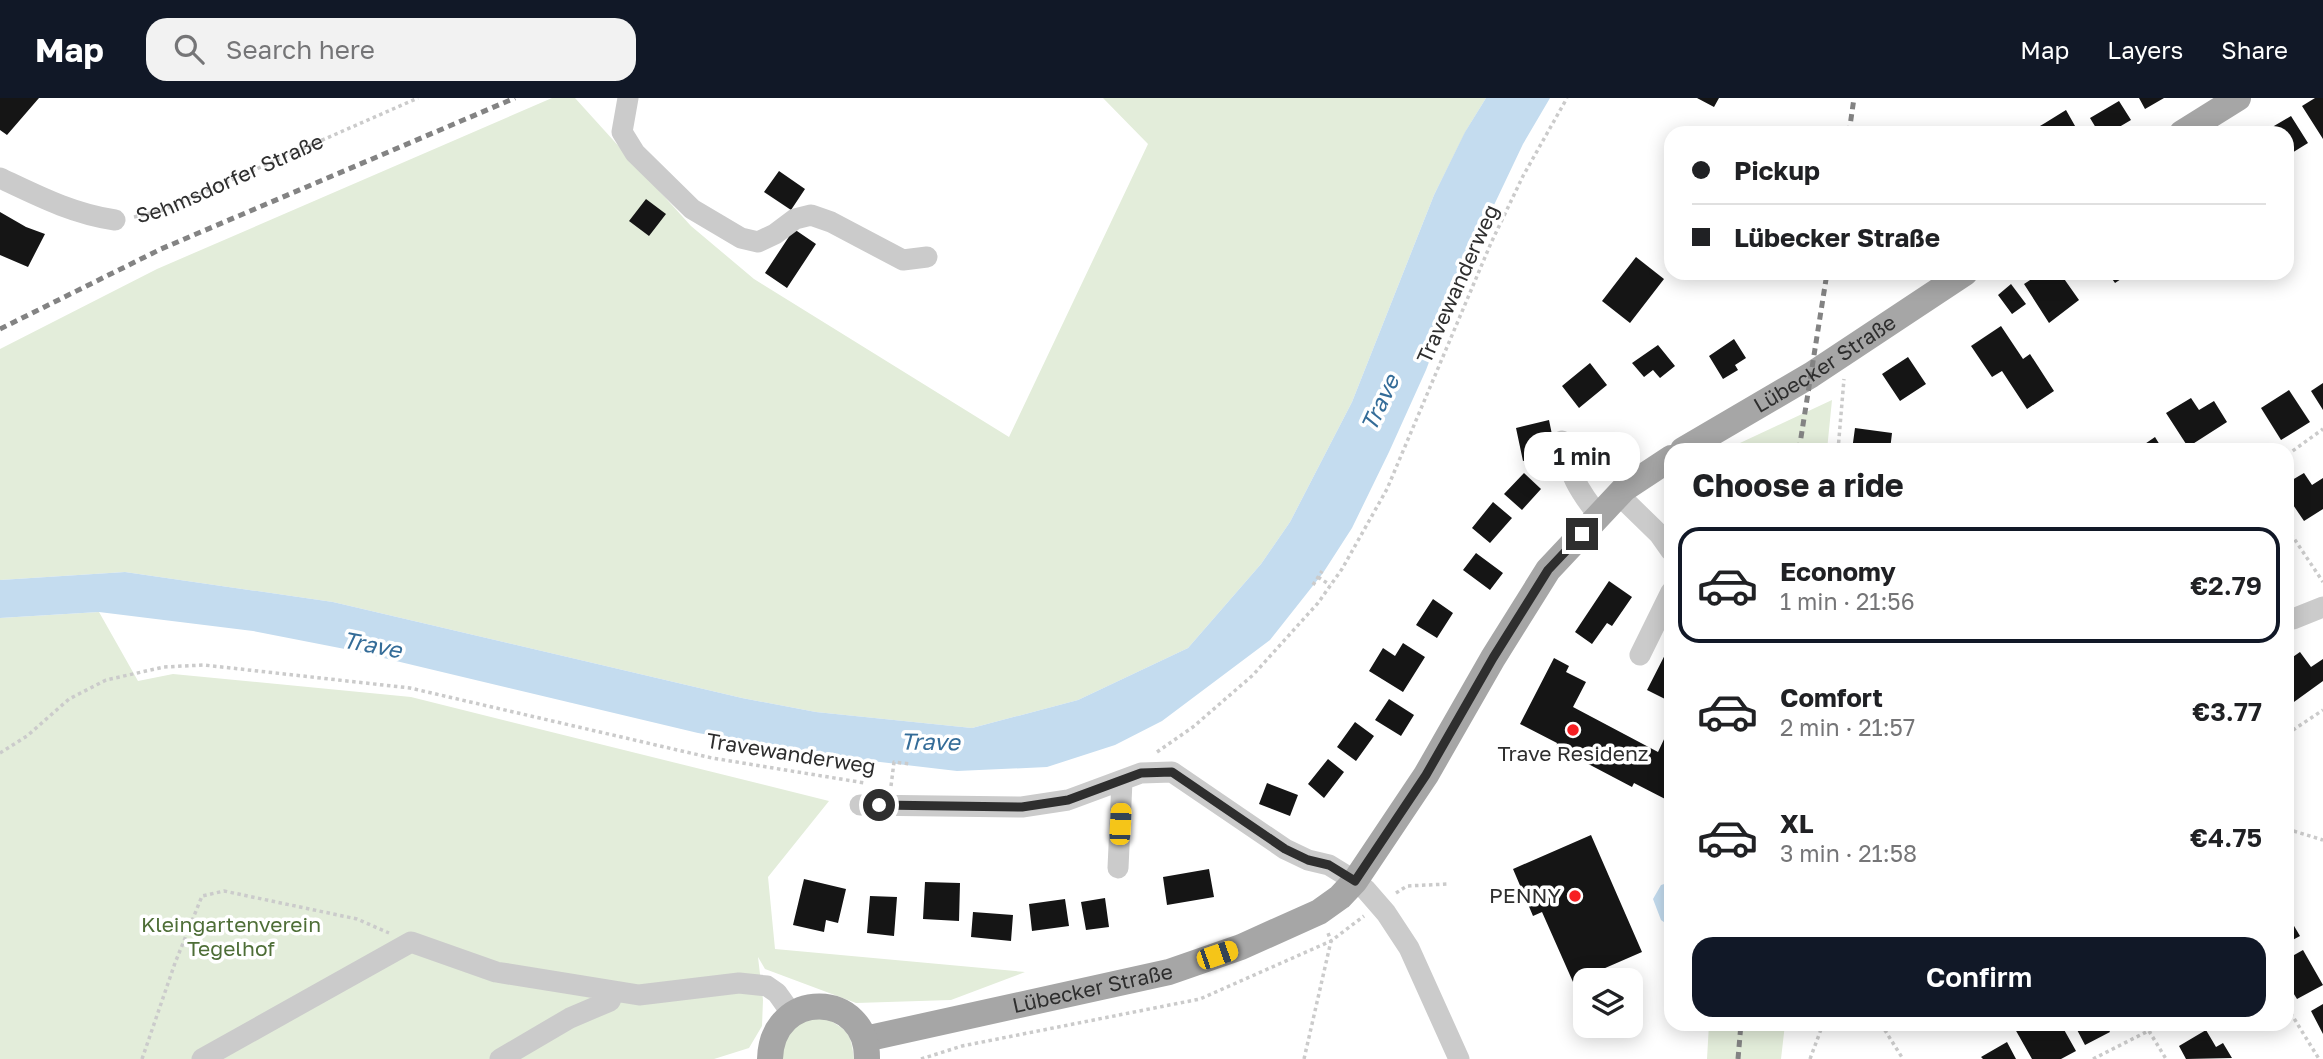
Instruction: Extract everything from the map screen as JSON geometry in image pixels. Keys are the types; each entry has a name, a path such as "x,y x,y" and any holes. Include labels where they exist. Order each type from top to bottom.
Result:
{"main road":[{"path":"2193,126 2238,98"},
{"name":"Lübecker Straße","path":"1695,443 1811,375 1954,280"},
{"name":"Lübecker Straße","path":"792,1014 807,1007 837,1009 856,1023 866,1049 1169,972 1241,947 1319,912 1340,897 1355,881 1426,775 1493,658 1548,570 1624,489 1664,463"},
{"path":"770,1059 775,1032 792,1014"}],"street":[{"path":"628,98 622,132 635,153 692,209 741,238 758,242 775,234 795,219 811,215 831,222 904,260 927,257"},
{"name":"Sehmsdorfer Straße","path":"0,178 56,204 89,216 115,220"},
{"path":"1562,441 1568,468 1580,493 1599,516"},
{"path":"1619,495 1664,541"},
{"path":"1640,655 1664,606"},
{"path":"2294,619 2323,607"},
{"path":"860,805 1022,807 1068,800 1141,773 1172,772 1285,849 1308,860 1329,865 1355,881 1379,904 1402,936 1421,972 1459,1059"},
{"path":"1118,868 1122,781"},
{"path":"202,1059 411,942 496,972 639,995 739,983 767,986 777,993 792,1014"},
{"path":"500,1059 570,1018 610,1002 614,991"}],"path":[{"name":"Sehmsdorfer Straße","path":"115,220 163,210 418,98"},
{"name":"Travewanderweg","path":"1146,756 1158,752 1194,727 1253,675 1318,603 1342,569 1387,489 1491,243 1567,98"},
{"path":"1839,443 1846,352"},
{"path":"2294,450 2323,429"},
{"path":"2294,538 2323,582"},
{"path":"1313,585 1322,571"},
{"path":"1318,577 1330,585"},
{"name":"Travewanderweg","path":"0,753 27,736 69,699 106,680 164,667 204,665 410,688 712,758 875,785"},
{"path":"2294,729 2323,710"},
{"name":"Travewanderweg","path":"883,785 891,786 894,762 910,764"},
{"path":"2294,831 2323,840"},
{"path":"1379,904 1407,886 1448,884"},
{"path":"142,1059 175,963 202,896 223,891 357,919 411,942"},
{"path":"1304,1059 1331,941 1319,912"},
{"path":"2294,1018 2319,1059"},
{"path":"1810,1059 1820,1031"},
{"path":"1886,1031 1903,1059"},
{"path":"2093,1059 2149,1031 2166,1059"}],"green space":[{"path":"552,98 575,98 691,226 754,279 1009,437 1148,144 1103,98 1486,98 1434,195 1352,402 1290,522 1261,564 1188,648 1078,700 972,728 816,712 742,698 333,602 125,572 0,580 0,349 157,269"},
{"path":"1832,400 1828,443 1740,443"},
{"name":"Kleingartenverein Tegelhof","path":"99,612 138,681 173,674 411,697 829,801 768,877 775,949 1025,972 951,1000 856,1003 765,969 758,957 763,1000 762,1026 749,1048 714,1059 0,1059 0,618"},
{"path":"826,1018 847,1034 854,1059 780,1059 784,1039 792,1027 798,1023"},
{"path":"1709,1031 1784,1031 1781,1059 1707,1059"}],"water":[{"name":"Trave","path":"1486,98 1550,98 1523,144 1467,262 1426,370 1352,528 1323,573 1270,640 1162,721 1115,745 1047,767 957,771 829,756 698,733 350,650 253,631 99,612 0,618 0,580 125,572 333,602 742,698 816,712 972,728 1078,700 1188,648 1261,564 1290,522 1352,402 1434,195 1465,132"},
{"path":"1664,884 1664,922 1653,899"}],"building":[{"path":"0,98 39,98 7,135 0,130"},
{"path":"1697,98 1719,98 1714,107"},
{"path":"2139,98 2164,98 2145,109"},
{"path":"2315,98 2323,98 2323,139 2302,106"},
{"path":"2119,101 2131,120 2121,126 2095,126 2090,118"},
{"path":"2066,110 2075,126 2040,126"},
{"path":"2291,116 2308,143 2294,152 2294,126 2274,126"},
{"path":"779,171 805,189 791,210 764,192"},
{"path":"646,199 666,214 649,236 629,221"},
{"path":"0,212 45,234 28,267 0,255"},
{"path":"794,229 816,244 787,288 765,273"},
{"path":"1636,257 1664,279 1630,323 1602,301"},
{"path":"2030,280 2065,280 2079,300 2049,323 2024,284"},
{"path":"2011,284 2026,304 2012,314 1998,295"},
{"path":"2001,326 2023,359 2030,354 2054,391 2027,409 2002,371 1992,377 1971,346"},
{"path":"1734,339 1746,358 1735,365 1738,370 1723,379 1709,356"},
{"path":"1658,345 1675,366 1660,378 1653,370 1644,377 1632,363"},
{"path":"1908,357 1926,384 1900,401 1882,374"},
{"path":"1590,363 1607,385 1579,408 1562,386"},
{"path":"2323,383 2323,410 2311,391"},
{"path":"2289,390 2310,422 2281,440 2261,408"},
{"path":"2191,398 2199,410 2214,401 2227,422 2194,443 2185,443 2166,413"},
{"path":"1549,420 1556,454 1523,461 1516,428"},
{"path":"1855,428 1892,433 1891,443 1853,443"},
{"path":"2155,437 2159,443 2146,443"},
{"path":"1590,438 1606,457 1588,472 1572,454"},
{"path":"1524,473 1541,489 1522,510 1504,494"},
{"path":"2304,473 2312,485 2323,478 2323,509 2304,521 2294,506 2294,479"},
{"path":"1493,502 1512,518 1490,543 1472,528"},
{"path":"1476,553 1503,573 1490,590 1463,570"},
{"path":"1609,581 1632,597 1612,626 1607,623 1592,644 1575,632"},
{"path":"1433,599 1453,613 1437,638 1416,625"},
{"path":"1403,643 1425,657 1403,692 1369,671 1383,648 1395,656"},
{"path":"2300,652 2311,667 2323,659 2323,681 2294,702 2294,656"},
{"path":"1664,657 1664,698 1647,690"},
{"name":"Trave Residenz","path":"1554,658 1569,666 1566,672 1586,682 1573,707 1658,752 1664,739 1664,798 1634,783 1632,787 1556,747 1557,743 1520,724"},
{"path":"1389,699 1414,715 1401,736 1375,720"},
{"path":"1355,722 1374,736 1356,761 1337,747"},
{"path":"1328,759 1344,772 1324,798 1308,784"},
{"path":"1267,783 1298,795 1290,816 1259,804"},
{"path":"1591,835 1642,952 1605,968 1573,968 1573,982 1542,912 1533,916 1513,869"},
{"path":"1209,869 1214,897 1167,905 1163,877"},
{"path":"804,879 846,889 838,923 826,920 824,932 793,925"},
{"path":"925,882 960,883 959,921 923,919"},
{"path":"870,896 897,897 894,936 867,933"},
{"path":"1105,898 1109,927 1086,930 1081,902"},
{"path":"1065,899 1069,926 1032,931 1029,904"},
{"path":"973,912 1013,915 1011,941 971,937"},
{"path":"2294,926 2300,936 2294,939"},
{"path":"2303,950 2323,985 2297,999 2294,994 2294,955"},
{"path":"2323,1004 2323,1034 2311,1011"},
{"path":"2016,1031 2065,1031 2076,1051 2061,1059 2032,1059"},
{"path":"2078,1031 2110,1031 2110,1032 2085,1045"},
{"path":"2207,1031 2216,1047 2223,1043 2232,1058 2186,1059 2179,1046"},
{"path":"2007,1042 2016,1059 1981,1057"}],"railway":[{"path":"0,329 161,249 515,98"},
{"path":"1850,126 1854,98"},
{"path":"1800,443 1826,280"},
{"path":"1738,1059 1740,1031"}],"place":[{"name":"Trave Residenz","path":"1573,730"},
{"name":"PENNY","path":"1575,896"}],"route":[{"path":"879,805 1022,807 1068,800 1141,773 1172,772 1285,849 1308,860 1329,865 1355,881 1426,775 1493,658 1548,570 1582,534"}]}
